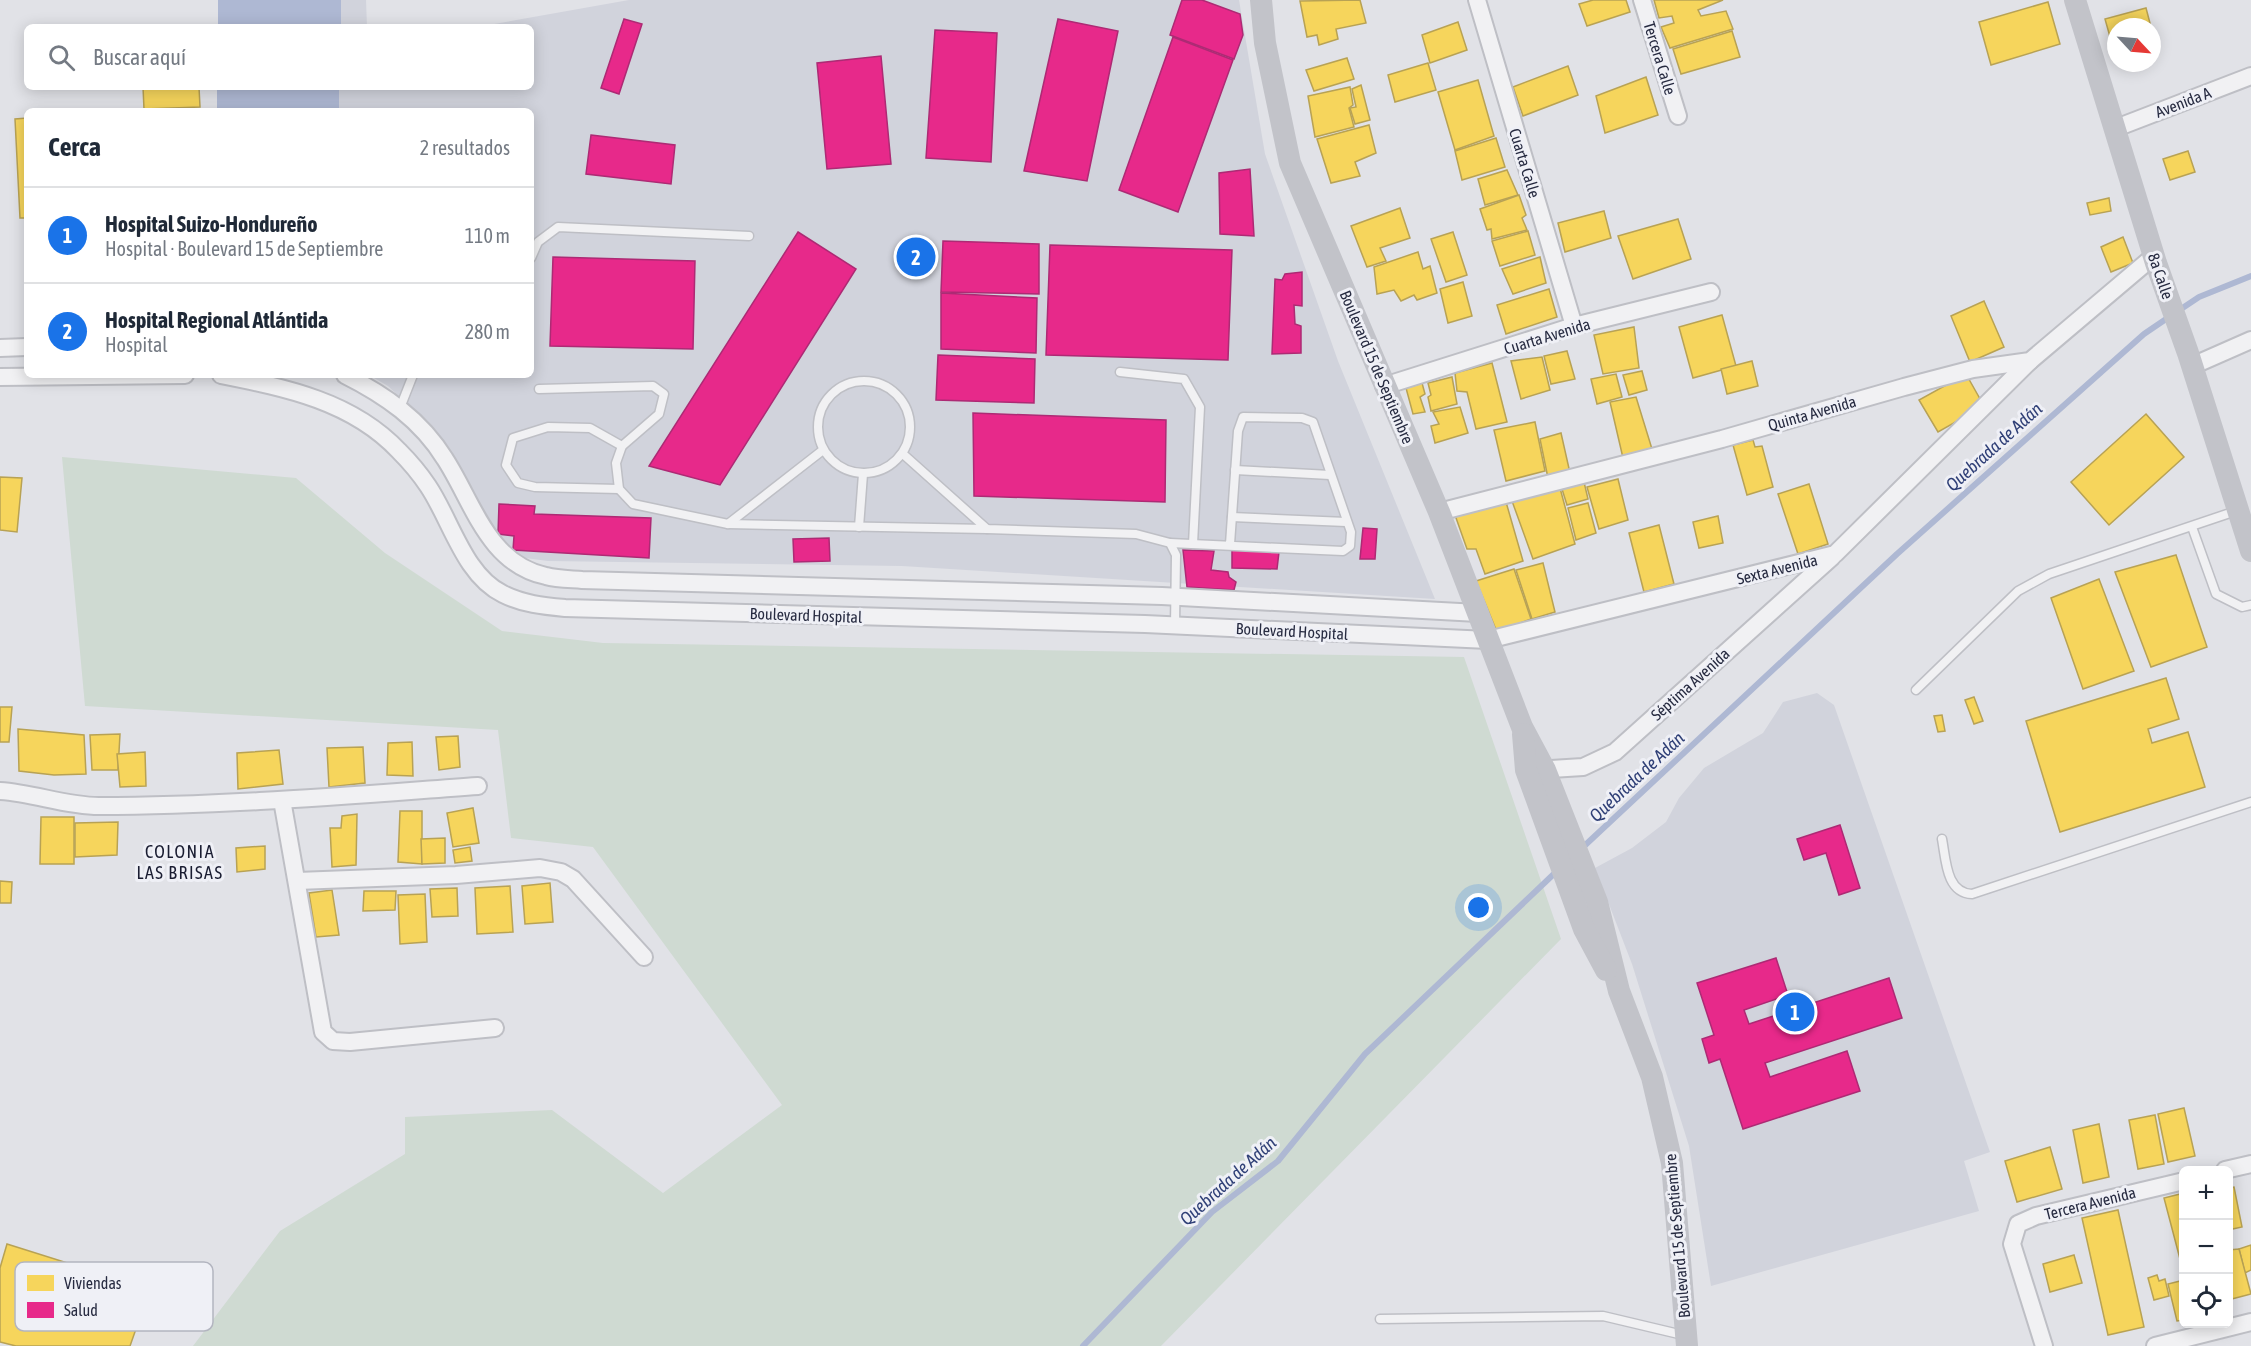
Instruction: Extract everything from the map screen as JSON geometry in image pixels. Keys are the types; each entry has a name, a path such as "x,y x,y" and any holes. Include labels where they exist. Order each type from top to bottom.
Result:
{"street":[{"name":"Boulevard 15 de Septiembre","path":"1261,0 1265,43 1290,164 1439,512 1522,727 1584,929 1619,991"},
{"name":"Cuarta Calle","path":"1477,0 1574,326"},
{"name":"Tercera Calle","path":"1642,0 1678,116"},
{"name":"8a Calle","path":"2075,0 2155,260 2190,359 2251,551"},
{"name":"Avenida A","path":"2116,128 2251,76"},
{"path":"2030,361 2155,260"},
{"name":"Cuarta Avenida","path":"1384,386 1574,326 1711,292"},
{"path":"2190,359 2251,340"},
{"path":"0,348 24,347"},
{"name":"Quinta Avenida","path":"1439,512 1722,439 1973,369 2030,361"},
{"name":"Sexta Avenida","path":"1488,640 1835,554 2030,361"},
{"path":"0,377 24,377"},
{"name":"Boulevard Hospital","path":"236,378 292,389 322,400 365,422 399,450 428,486 478,574 501,593 528,604 565,608 1175,626 1488,640"},
{"name":"Boulevard Hospital","path":"352,378 382,394 416,422 445,458 495,546 518,565 544,576 594,581 1176,597 1478,613"},
{"name":"Séptima Avenida","path":"1536,770 1583,767 1615,752 1835,554"},
{"name":"Boulevard 15 de Septiembre","path":"1536,770 1565,820 1597,902 1619,991 1652,1077 1672,1163 1687,1341"},
{"path":"0,791 25,792 55,801 97,806 282,800 478,786"},
{"path":"282,800 322,1032 333,1041 495,1028"},
{"path":"297,881 456,875 540,868 561,872 573,879 644,957"},
{"path":"2233,1168 2251,1164"},
{"name":"Tercera Avenida","path":"2044,1346 2012,1244 2018,1224 2036,1216 2179,1182"},
{"path":"2155,1346 2251,1322"}],"lane":[{"path":"534,251 538,242 558,227 749,236"},
{"path":"1120,372 1184,379 1200,407 1193,544"},
{"path":"399,408 412,378"},
{"path":"867,379 890,387 907,406 911,430 903,454 885,469 863,474 848,471 834,463 823,450 817,426 824,402 842,385 867,379"},
{"path":"539,389 653,386 664,394 659,414 622,446 616,463 619,489 633,504 728,525 1136,534 1170,543 1343,551 1350,546 1351,532 1313,422 1302,418 1243,417 1238,431 1230,544"},
{"path":"619,489 535,487 518,483 506,465 513,438 548,427 590,428 622,446"},
{"path":"728,525 823,450"},
{"path":"903,454 987,529"},
{"path":"1235,470 1330,475"},
{"path":"859,527 863,474"},
{"path":"1916,690 2018,591 2049,574 2238,511"},
{"path":"1232,517 1346,522"},
{"path":"2192,527 2216,594 2242,606 2251,605"},
{"path":"1170,543 1176,555 1175,626"},
{"path":"1942,839 1952,885 1963,894 1972,894 2251,802"},
{"path":"1380,1319 1603,1316 1687,1341"}],"shaded area":[{"path":"218,0 366,0 367,24 218,24"},
{"path":"629,0 1239,0 1265,154 1338,361 1435,599 902,566 548,561 518,557 496,533 460,469 433,429 388,386 374,378 534,378 534,108 217,108 217,90 534,90 534,24 494,24"},
{"path":"62,457 296,478 385,553 502,631 603,643 1464,657 1561,939 1161,1346 193,1346 204,1331 213,1331 213,1320 280,1231 405,1154 405,1117 552,1110 663,1193 782,1105 593,847 511,838 498,730 85,706"},
{"path":"1817,693 1834,705 1990,1152 1964,1161 1979,1211 1711,1286 1689,1146 1632,964 1595,868 1632,848 1666,822 1679,798 1704,768 1763,733 1783,702"}],"water":[{"path":"218,0 341,0 341,24 218,24"},
{"path":"217,90 339,90 339,108 217,108"}],"building: Viviendas":[{"path":"1360,0 1366,23 1336,29 1338,39 1319,45 1317,35 1307,37 1300,1"},
{"path":"1593,0 1626,0 1630,12 1587,26 1579,4"},
{"path":"1654,0 1723,0 1698,10 1701,16 1726,11 1733,29 1670,48 1661,27 1674,23 1672,16 1659,18"},
{"path":"2048,2 2060,44 1991,65 1979,22"},
{"path":"2146,8 2149,18 2109,18"},
{"path":"1458,22 1467,50 1430,63 1422,35"},
{"path":"1732,31 1740,57 1681,74 1673,49"},
{"path":"1347,58 1354,79 1314,91 1306,70"},
{"path":"1428,63 1436,90 1395,102 1388,75"},
{"path":"1568,66 1578,95 1523,116 1513,87"},
{"path":"1646,77 1658,115 1605,133 1596,96"},
{"path":"1478,80 1494,136 1455,150 1438,92"},
{"path":"1361,85 1370,120 1355,124 1350,108 1356,107 1352,89"},
{"path":"1350,87 1353,105 1349,108 1354,127 1315,137 1308,96"},
{"path":"143,90 199,90 200,107 144,108"},
{"path":"24,118 24,218 20,218 15,119"},
{"path":"1369,125 1376,153 1355,162 1360,176 1331,183 1317,139"},
{"path":"1496,138 1505,167 1462,180 1455,151"},
{"path":"2188,151 2195,172 2170,180 2163,159"},
{"path":"1507,170 1518,195 1485,205 1478,179"},
{"path":"1519,195 1526,215 1522,218 1527,230 1492,239 1491,229 1487,230 1480,209"},
{"path":"2109,198 2111,211 2090,215 2087,203"},
{"path":"1400,208 1410,238 1380,248 1386,261 1367,267 1351,226"},
{"path":"1604,211 1611,238 1565,252 1558,223"},
{"path":"1678,219 1691,259 1633,279 1618,236"},
{"path":"1528,231 1535,255 1500,266 1492,241"},
{"path":"1453,232 1467,275 1446,282 1431,239"},
{"path":"2123,237 2133,263 2111,272 2101,247"},
{"path":"1418,252 1423,269 1430,266 1437,293 1417,300 1414,295 1401,301 1394,290 1377,294 1374,267"},
{"path":"1540,257 1546,283 1513,294 1502,269"},
{"path":"1463,282 1472,316 1448,323 1440,289"},
{"path":"1549,289 1557,317 1506,334 1497,305"},
{"path":"1984,301 2004,347 1970,362 1951,316"},
{"path":"1722,315 1736,366 1693,378 1679,327"},
{"path":"1634,327 1639,368 1603,374 1594,335"},
{"path":"1567,351 1575,379 1551,384 1544,356"},
{"path":"1542,357 1550,390 1521,399 1511,361"},
{"path":"1752,361 1758,386 1727,394 1721,369"},
{"path":"1492,363 1507,422 1476,429 1467,392 1457,391 1455,373"},
{"path":"1642,371 1647,390 1629,395 1623,375"},
{"path":"1616,374 1622,397 1597,404 1591,379"},
{"path":"1966,374 1984,406 1938,432 1919,400"},
{"path":"1452,377 1457,404 1431,411 1428,383"},
{"path":"1422,383 1425,394 1420,397 1425,412 1413,414 1406,388"},
{"path":"1636,397 1652,449 1623,458 1610,402"},
{"path":"1460,407 1468,433 1435,443 1431,426 1439,424 1433,412"},
{"path":"2146,414 2184,457 2109,525 2071,482"},
{"path":"1535,422 1545,471 1506,481 1494,430"},
{"path":"1561,433 1570,473 1548,478 1540,439"},
{"path":"1753,440 1755,447 1762,446 1773,487 1747,495 1733,445"},
{"path":"0,477 22,478 17,532 0,530"},
{"path":"1618,479 1628,520 1599,529 1587,487"},
{"path":"1584,482 1588,499 1567,505 1562,489"},
{"path":"1809,484 1828,544 1798,554 1778,494"},
{"path":"1560,488 1575,544 1533,559 1512,501"},
{"path":"1506,502 1523,561 1485,574 1476,549 1467,549 1455,515"},
{"path":"1588,503 1596,533 1576,540 1568,508"},
{"path":"1718,516 1723,543 1699,548 1693,522"},
{"path":"1659,525 1674,584 1644,592 1629,533"},
{"path":"2176,555 2207,647 2151,667 2115,572"},
{"path":"1543,563 1555,612 1532,619 1516,570"},
{"path":"1514,569 1531,619 1497,632 1476,581"},
{"path":"2099,579 2134,671 2083,689 2051,598"},
{"path":"2166,678 2179,719 2148,729 2152,743 2188,732 2205,787 2060,832 2026,721"},
{"path":"1974,697 1983,721 1974,724 1965,700"},
{"path":"0,707 12,707 9,742 0,742"},
{"path":"1942,715 1945,731 1938,732 1934,716"},
{"path":"18,729 84,735 86,774 54,775 19,771"},
{"path":"120,734 118,770 92,770 90,735"},
{"path":"458,736 460,767 439,770 436,737"},
{"path":"412,742 413,776 387,775 388,743"},
{"path":"363,747 365,783 329,787 327,748"},
{"path":"279,750 283,784 238,789 237,753"},
{"path":"145,752 146,786 120,787 117,754"},
{"path":"473,808 479,843 453,847 447,813"},
{"path":"400,811 422,811 422,864 398,862"},
{"path":"357,814 356,865 332,867 330,828 341,828 342,816"},
{"path":"41,817 74,817 74,864 40,864"},
{"path":"118,822 117,855 75,857 75,823"},
{"path":"445,838 445,863 422,864 421,839"},
{"path":"265,846 265,869 237,872 236,848"},
{"path":"470,847 472,861 455,863 453,850"},
{"path":"0,881 12,882 11,903 0,903"},
{"path":"550,883 553,922 525,924 522,886"},
{"path":"510,886 513,932 477,934 475,888"},
{"path":"457,888 458,916 432,917 430,889"},
{"path":"332,890 339,935 316,937 309,893"},
{"path":"364,891 396,891 395,910 363,911"},
{"path":"425,894 427,942 400,944 398,895"},
{"path":"2184,1108 2195,1156 2168,1162 2158,1114"},
{"path":"2155,1115 2164,1164 2138,1169 2129,1120"},
{"path":"2099,1124 2109,1177 2083,1183 2073,1130"},
{"path":"2050,1147 2062,1189 2017,1202 2005,1161"},
{"path":"2233,1187 2242,1227 2233,1229 2233,1220"},
{"path":"2179,1194 2179,1255 2164,1198"},
{"path":"2118,1210 2144,1327 2108,1335 2082,1218"},
{"path":"7,1244 64,1262 15,1262 15,1331 135,1331 130,1346 16,1346 0,1342 0,1268"},
{"path":"2251,1245 2251,1270 2245,1273 2239,1249"},
{"path":"2239,1249 2251,1294 2233,1299 2233,1274 2233,1250"},
{"path":"2074,1255 2082,1283 2050,1292 2043,1264"},
{"path":"2157,1275 2159,1281 2165,1279 2169,1296 2154,1300 2148,1278"},
{"path":"2179,1281 2179,1321 2177,1321 2168,1284"}],"building: Salud":[{"path":"1182,0 1202,0 1240,14 1243,35 1234,59 1170,35"},
{"path":"624,19 642,24 619,94 601,88"},
{"path":"1058,19 1118,31 1087,181 1024,171"},
{"path":"935,30 997,33 991,162 926,158"},
{"path":"1173,37 1233,60 1178,212 1119,190"},
{"path":"881,56 891,164 827,169 817,63"},
{"path":"591,135 675,145 671,184 586,174"},
{"path":"1250,169 1254,236 1220,234 1219,173"},
{"path":"798,232 856,269 720,485 649,466"},
{"path":"943,241 1039,244 1039,294 941,292"},
{"path":"1050,245 1232,250 1228,360 1046,355"},
{"path":"553,257 695,261 693,349 550,346"},
{"path":"1302,272 1302,306 1294,305 1295,324 1301,326 1301,353 1272,354 1275,279 1282,280 1285,274"},
{"path":"941,293 1037,298 1036,353 941,349"},
{"path":"938,355 1035,359 1034,403 936,400"},
{"path":"973,413 1166,420 1165,502 974,496"},
{"path":"499,504 535,506 534,514 651,518 649,558 513,550 514,536 498,534"},
{"path":"1363,528 1377,529 1375,559 1360,559"},
{"path":"829,538 830,561 794,562 793,539"},
{"path":"1183,550 1214,551 1211,570 1228,572 1229,577 1236,582 1234,590 1187,587"},
{"path":"1232,550 1279,552 1277,569 1232,568"},
{"path":"1840,825 1860,888 1839,895 1826,853 1804,860 1797,839"},
{"path":"1776,958 1788,995 1744,1010 1749,1024 1889,978 1902,1018 1765,1063 1770,1077 1847,1051 1860,1091 1743,1129 1720,1059 1709,1063 1702,1039 1714,1035 1697,983"}],"waterway":[{"name":"Quebrada de Adán","path":"2178,311 2199,297 2251,276"},
{"name":"Quebrada de Adán","path":"1581,849 1897,554 2144,334 2169,317"},
{"name":"Quebrada de Adán","path":"1083,1346 1212,1212 1278,1161 1365,1054 1558,870"}],"place":[{"name":"Hospital Regional Atlántida","path":"916,257"},
{"name":"Hospital Suizo-Hondureño","path":"1795,1012"}],"district":[{"name":"COLONIA LAS BRISAS","path":"180,862"}]}
